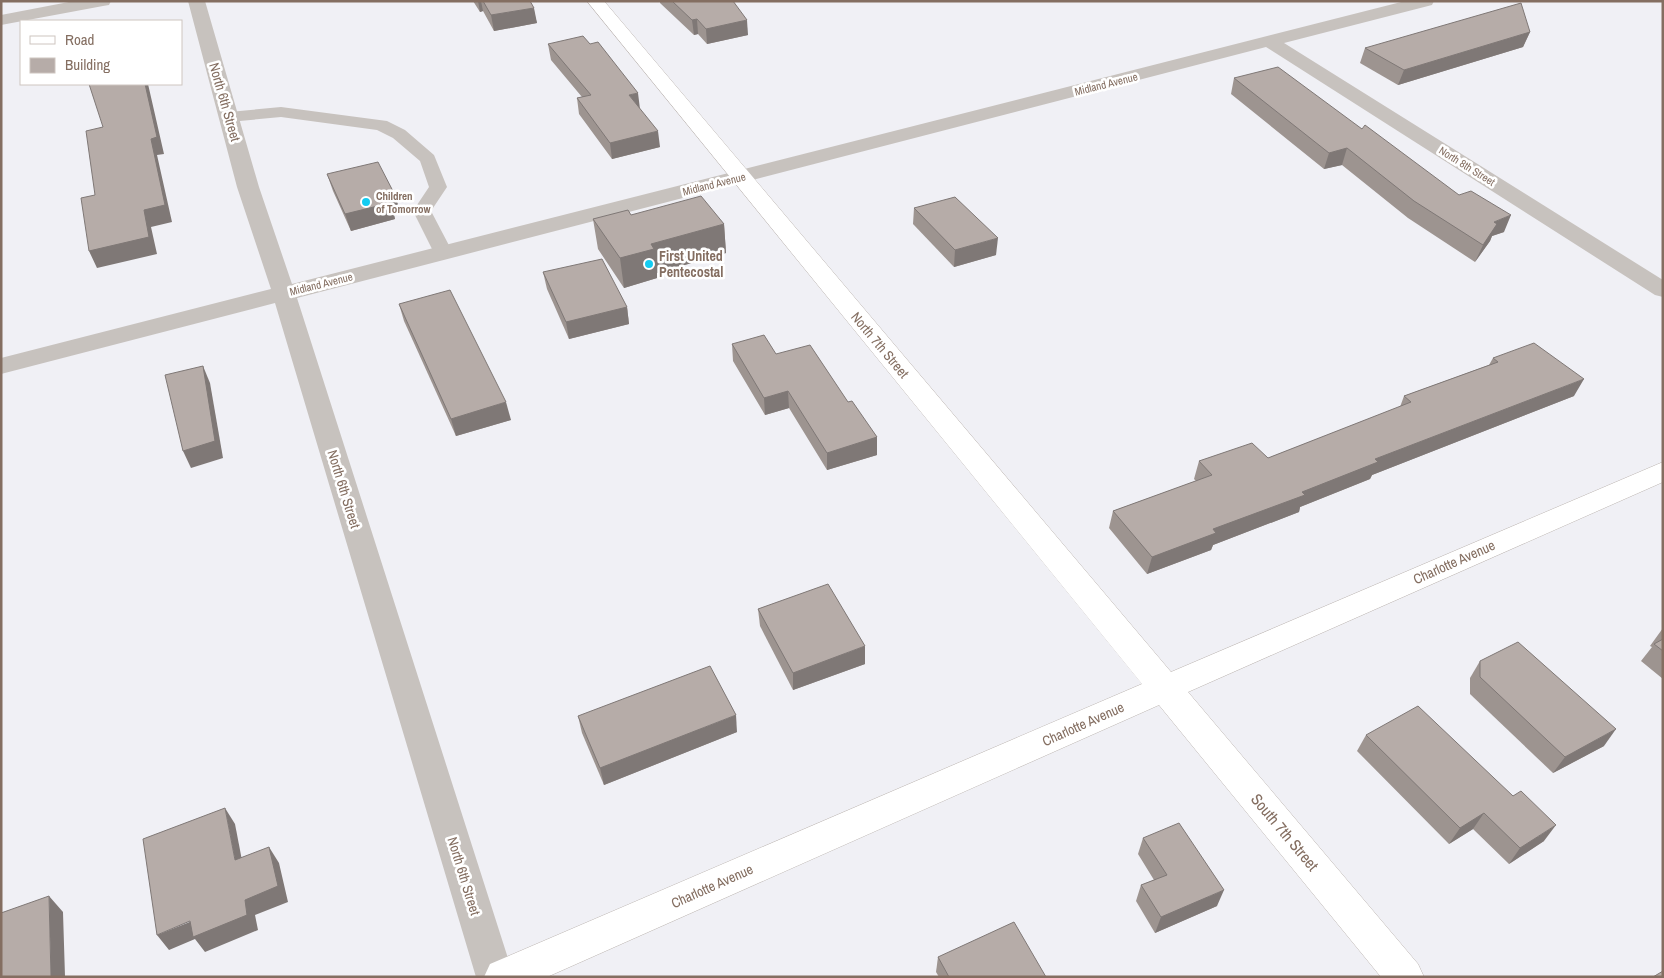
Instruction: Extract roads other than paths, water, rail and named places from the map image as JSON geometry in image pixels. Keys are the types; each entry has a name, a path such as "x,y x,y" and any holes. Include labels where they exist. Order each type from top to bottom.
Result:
{"street":[{"path":"1,20 103,1"},
{"name":"North 6th Street","path":"196,1 248,186 284,293 495,977"},
{"name":"North 7th Street","path":"595,1 740,178 1166,688"},
{"name":"Midland Avenue","path":"1,366 1426,1"},
{"name":"North 8th Street","path":"1270,42 1663,290"},
{"name":"Charlotte Avenue","path":"503,977 1663,471"},
{"name":"South 7th Street","path":"1166,688 1405,977"}],"lane":[{"path":"229,117 281,112 381,125 398,134 428,159 438,187 422,211 443,253"}],"place":[{"name":"Children of Tomorrow","path":"366,202"},
{"name":"First United Pentecostal","path":"649,264"}]}
